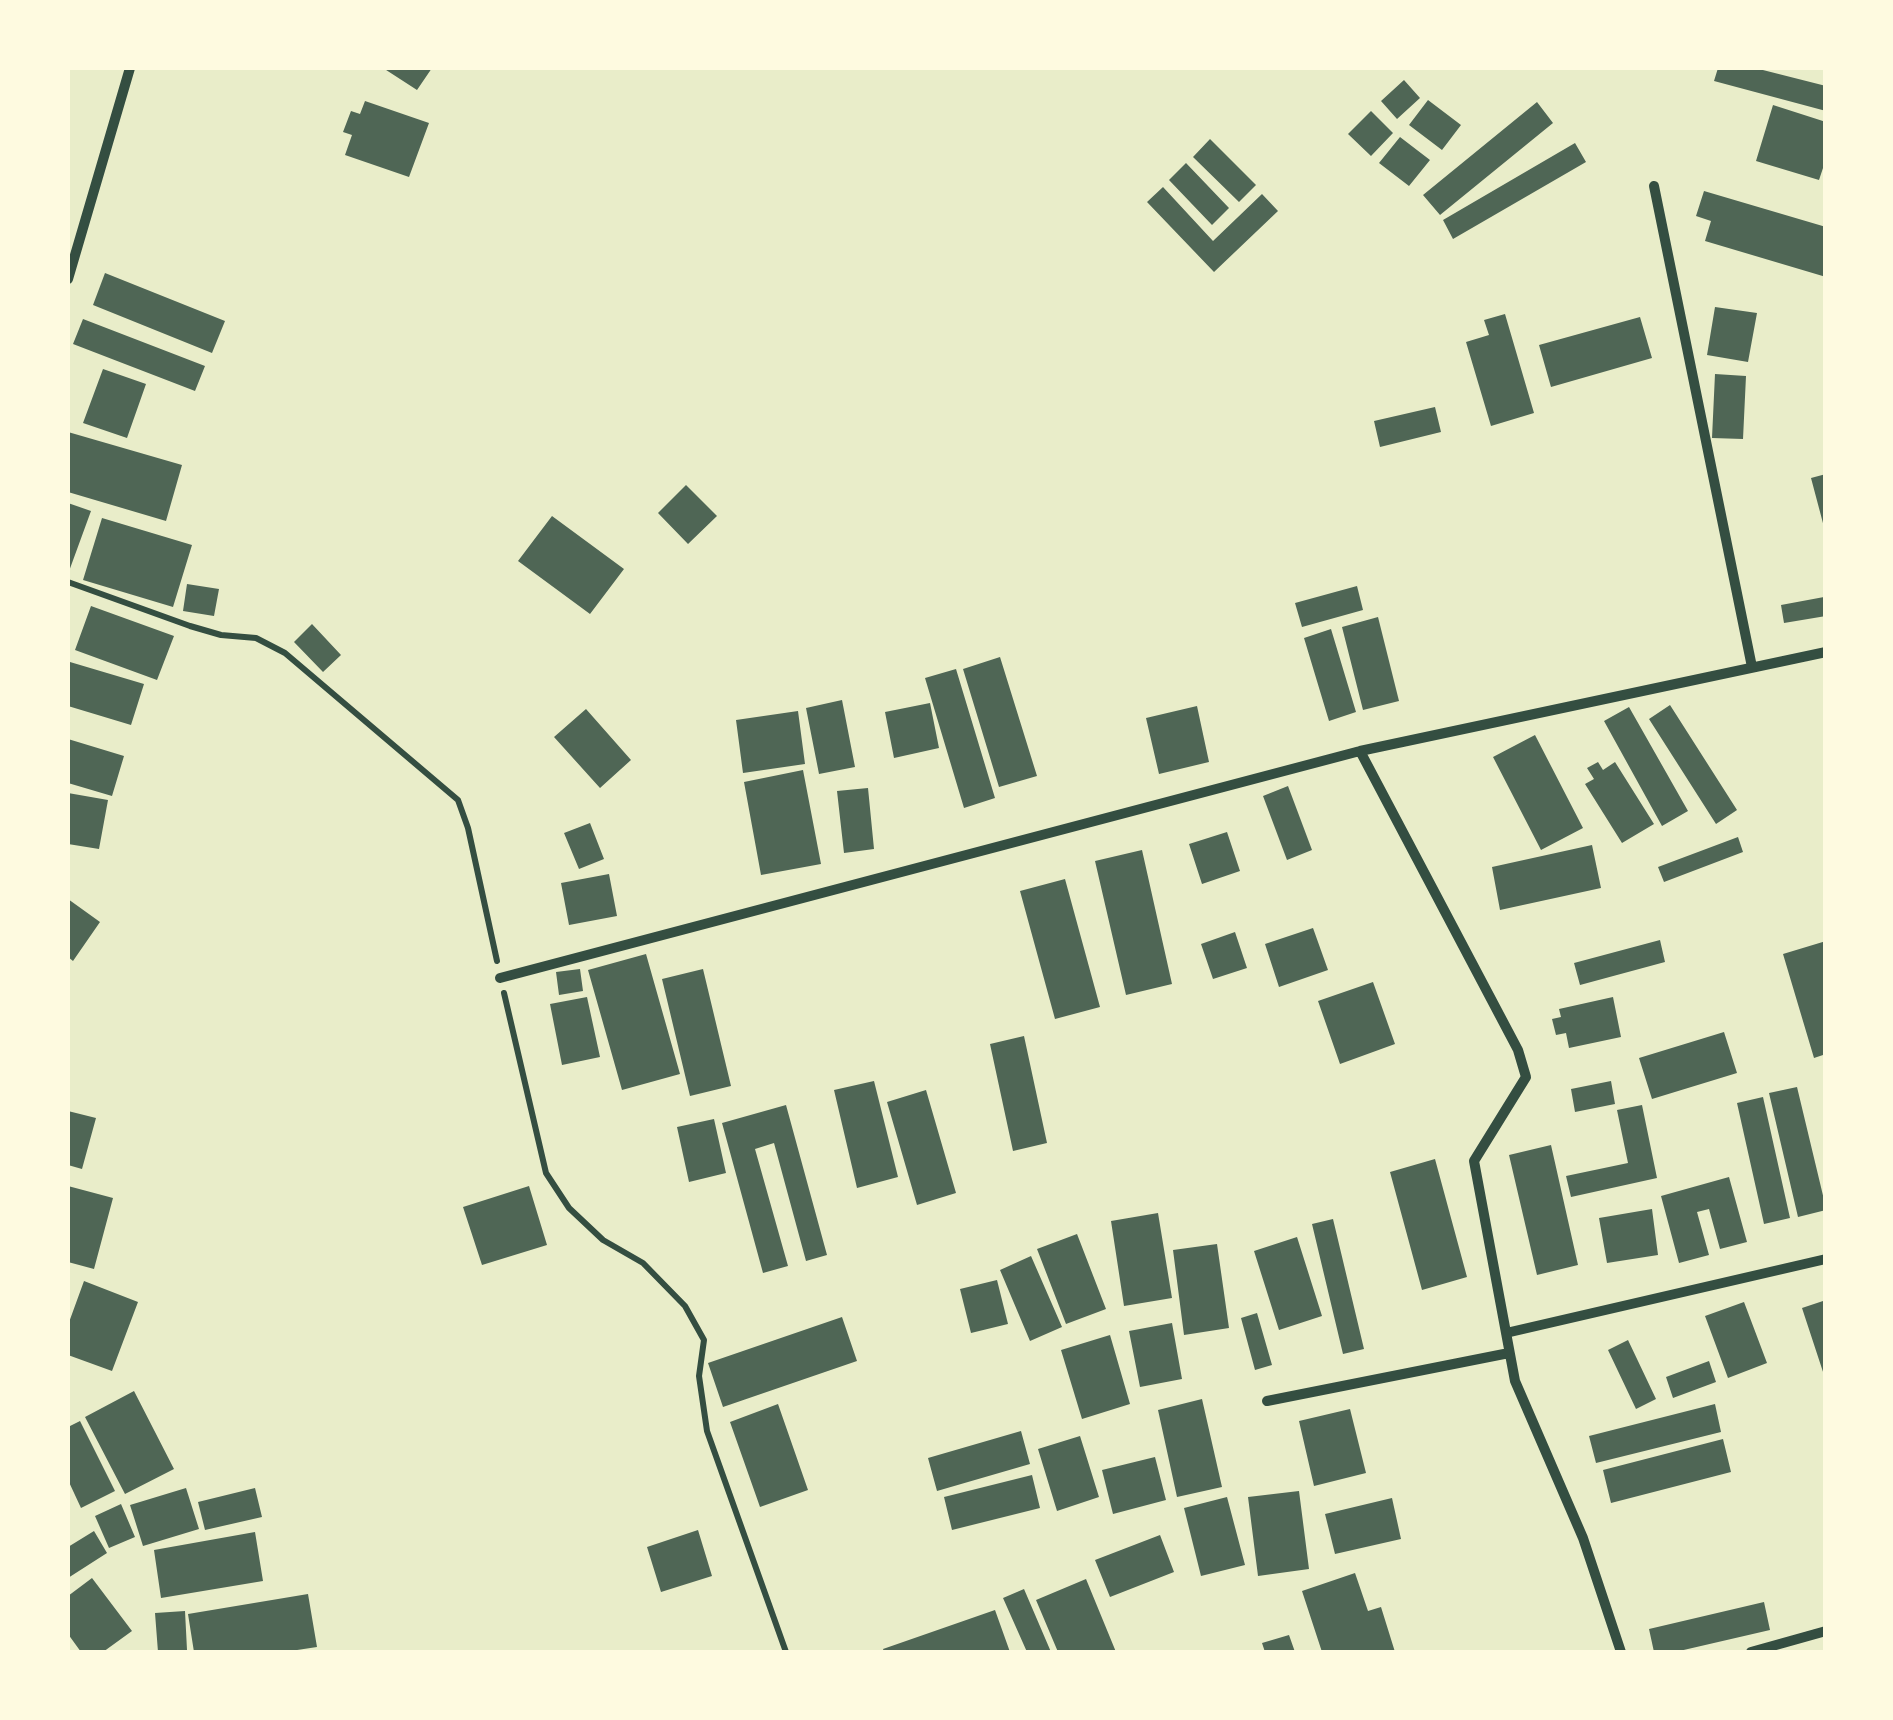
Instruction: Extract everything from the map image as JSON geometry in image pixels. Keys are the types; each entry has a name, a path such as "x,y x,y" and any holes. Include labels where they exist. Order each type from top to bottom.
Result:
{"street":[{"path":"68,279 130,68"},
{"path":"1654,186 1752,668"},
{"path":"500,978 1360,751 1826,652"},
{"path":"1360,751 1518,1050 1526,1077 1474,1161 1514,1382 1583,1538 1621,1652"},
{"path":"1506,1333 1826,1258"},
{"path":"1267,1401 1509,1352"},
{"path":"1751,1652 1826,1630"}],"path":[{"path":"68,582 220,636 256,638 284,653 458,800 468,828 546,1173 569,1208 604,1240 644,1263 685,1306 704,1340 699,1376 708,1431 786,1652"}],"building":[{"path":"383,68 432,68 417,90"},
{"path":"1718,68 1755,68 1826,86 1826,111 1714,81"},
{"path":"1404,80 1420,98 1397,119 1381,101"},
{"path":"1428,100 1461,125 1442,150 1409,125"},
{"path":"365,101 429,123 409,177 345,155 352,135 343,132 351,111 360,114"},
{"path":"1537,102 1553,123 1440,215 1423,195"},
{"path":"1773,105 1826,122 1826,159 1819,180 1756,161"},
{"path":"1371,111 1393,133 1371,156 1348,134"},
{"path":"1400,137 1430,160 1409,186 1379,163"},
{"path":"1210,139 1256,185 1239,202 1193,157"},
{"path":"1575,143 1586,162 1453,239 1443,220"},
{"path":"1186,163 1229,208 1212,225 1169,180"},
{"path":"1163,187 1213,241 1262,194 1278,211 1214,272 1147,202"},
{"path":"1704,191 1826,227 1826,277 1705,241 1711,221 1696,216"},
{"path":"105,273 225,321 212,353 93,305"},
{"path":"1715,307 1757,313 1748,362 1707,355"},
{"path":"1505,314 1534,413 1491,426 1466,342 1489,335 1484,320"},
{"path":"1640,317 1652,358 1551,387 1539,345"},
{"path":"83,319 205,366 195,391 73,344"},
{"path":"103,369 146,384 127,438 83,423"},
{"path":"1715,374 1746,376 1743,439 1712,438"},
{"path":"1435,407 1441,432 1380,447 1374,421"},
{"path":"68,432 182,465 166,521 68,492"},
{"path":"1826,474 1826,526 1824,527 1811,478"},
{"path":"686,485 717,516 688,544 658,513"},
{"path":"68,503 91,511 68,574"},
{"path":"552,516 624,569 590,614 518,561"},
{"path":"102,518 192,545 173,607 83,580"},
{"path":"187,584 219,589 214,616 183,611"},
{"path":"1357,586 1363,610 1302,627 1295,603"},
{"path":"1824,597 1826,616 1784,623 1781,605"},
{"path":"91,606 174,636 157,680 75,650"},
{"path":"1378,617 1399,701 1363,710 1342,627"},
{"path":"312,624 341,655 323,672 294,642"},
{"path":"1331,629 1356,712 1329,721 1304,638"},
{"path":"1000,657 1037,776 999,787 963,669"},
{"path":"70,662 144,684 131,725 68,706"},
{"path":"956,669 995,798 964,808 925,678"},
{"path":"842,700 855,767 819,774 806,708"},
{"path":"930,703 939,748 894,758 885,712"},
{"path":"1670,705 1737,810 1716,824 1649,719"},
{"path":"1197,706 1209,762 1159,774 1146,718"},
{"path":"1629,707 1688,811 1662,826 1604,721"},
{"path":"586,709 631,760 600,788 554,737"},
{"path":"798,711 805,764 743,773 736,720"},
{"path":"1535,735 1583,828 1541,850 1493,757"},
{"path":"68,739 124,756 112,796 68,783"},
{"path":"1598,762 1603,770 1615,762 1654,824 1622,843 1585,784 1594,779 1587,768"},
{"path":"803,770 821,864 761,875 744,782"},
{"path":"1288,786 1312,850 1287,860 1263,796"},
{"path":"868,788 874,849 844,853 837,791"},
{"path":"68,793 108,800 99,849 68,844"},
{"path":"590,823 604,859 579,869 564,833"},
{"path":"1227,832 1240,871 1202,884 1189,844"},
{"path":"1738,837 1743,852 1664,882 1658,867"},
{"path":"1592,845 1601,888 1500,910 1492,867"},
{"path":"1142,850 1172,984 1126,995 1095,861"},
{"path":"609,874 617,916 569,925 561,883"},
{"path":"1065,879 1100,1007 1055,1019 1020,891"},
{"path":"68,899 100,922 73,961 68,957"},
{"path":"1313,928 1328,970 1279,987 1265,944"},
{"path":"1235,932 1247,968 1213,979 1201,944"},
{"path":"1660,940 1665,962 1580,985 1574,963"},
{"path":"1826,941 1826,1054 1814,1058 1783,954"},
{"path":"646,954 680,1074 622,1090 588,970"},
{"path":"580,969 583,991 559,995 556,972"},
{"path":"703,969 731,1086 690,1096 662,979"},
{"path":"1373,982 1395,1044 1340,1064 1318,1001"},
{"path":"587,997 600,1057 562,1065 550,1004"},
{"path":"1613,997 1621,1037 1569,1048 1566,1033 1556,1035 1552,1019 1561,1017 1559,1009"},
{"path":"1724,1032 1737,1073 1652,1099 1639,1058"},
{"path":"1024,1036 1047,1143 1013,1151 990,1044"},
{"path":"874,1081 898,1177 857,1188 834,1090"},
{"path":"1611,1081 1615,1104 1575,1112 1571,1089"},
{"path":"1797,1087 1826,1208 1798,1217 1769,1093"},
{"path":"926,1090 956,1193 917,1205 887,1102"},
{"path":"1763,1097 1790,1218 1764,1224 1737,1103"},
{"path":"786,1105 827,1255 806,1261 774,1143 755,1149 788,1266 763,1273 722,1123"},
{"path":"1642,1105 1657,1178 1571,1197 1566,1176 1628,1163 1617,1110"},
{"path":"68,1111 96,1118 82,1169 68,1165"},
{"path":"714,1119 726,1173 689,1182 677,1127"},
{"path":"1551,1145 1578,1265 1537,1275 1509,1155"},
{"path":"1435,1159 1467,1277 1422,1290 1390,1172"},
{"path":"1729,1177 1747,1242 1720,1249 1709,1209 1697,1212 1709,1255 1679,1263 1661,1196"},
{"path":"68,1186 113,1198 94,1269 68,1262"},
{"path":"529,1186 547,1245 482,1265 463,1207"},
{"path":"1652,1209 1658,1255 1607,1263 1599,1218"},
{"path":"1158,1213 1172,1298 1124,1306 1111,1221"},
{"path":"1333,1219 1364,1349 1343,1354 1312,1224"},
{"path":"1077,1234 1106,1309 1066,1324 1037,1249"},
{"path":"1297,1237 1322,1316 1279,1330 1254,1251"},
{"path":"1217,1244 1229,1328 1184,1335 1173,1250"},
{"path":"1031,1256 1062,1327 1030,1341 1000,1270"},
{"path":"997,1280 1008,1324 971,1333 960,1289"},
{"path":"84,1281 138,1302 112,1371 68,1355 68,1325"},
{"path":"1826,1300 1826,1378 1825,1378 1802,1308"},
{"path":"1744,1302 1767,1363 1728,1378 1705,1316"},
{"path":"1257,1313 1272,1365 1255,1370 1241,1318"},
{"path":"842,1317 857,1361 723,1407 708,1363"},
{"path":"1172,1323 1182,1379 1140,1387 1129,1331"},
{"path":"1110,1335 1130,1404 1082,1419 1061,1350"},
{"path":"1628,1340 1656,1399 1636,1409 1608,1350"},
{"path":"1709,1361 1716,1382 1673,1398 1666,1377"},
{"path":"134,1391 174,1469 125,1494 85,1417"},
{"path":"1202,1399 1222,1487 1177,1497 1158,1410"},
{"path":"778,1404 808,1490 760,1507 730,1422"},
{"path":"1715,1404 1721,1432 1596,1463 1589,1436"},
{"path":"1350,1409 1366,1473 1314,1486 1299,1421"},
{"path":"80,1421 115,1491 81,1508 68,1480 68,1427"},
{"path":"1021,1431 1030,1464 937,1491 928,1458"},
{"path":"1080,1436 1099,1497 1057,1511 1038,1449"},
{"path":"1723,1439 1731,1472 1611,1503 1603,1470"},
{"path":"1155,1457 1166,1500 1113,1514 1102,1470"},
{"path":"1032,1475 1040,1508 952,1530 944,1497"},
{"path":"186,1488 199,1529 143,1546 130,1505"},
{"path":"255,1488 262,1517 205,1530 198,1502"},
{"path":"1299,1491 1309,1569 1258,1576 1248,1497"},
{"path":"1227,1497 1245,1565 1201,1576 1184,1508"},
{"path":"1392,1498 1401,1539 1335,1554 1325,1514"},
{"path":"121,1504 135,1537 109,1548 95,1516"},
{"path":"698,1530 712,1576 661,1592 647,1547"},
{"path":"94,1531 107,1553 68,1578 68,1547"},
{"path":"255,1532 263,1581 161,1598 154,1550"},
{"path":"1160,1535 1174,1572 1110,1597 1095,1560"},
{"path":"1355,1573 1368,1611 1381,1607 1395,1652 1322,1652 1302,1591"},
{"path":"92,1578 132,1631 103,1652 81,1652 68,1634 68,1596"},
{"path":"1086,1579 1116,1652 1058,1652 1036,1600"},
{"path":"1024,1589 1051,1652 1027,1652 1003,1598"},
{"path":"308,1594 317,1647 284,1652 194,1652 188,1614"},
{"path":"1764,1602 1770,1630 1675,1652 1654,1652 1649,1629"},
{"path":"995,1610 1010,1652 884,1652 883,1649"},
{"path":"185,1611 187,1650 158,1652 155,1613"},
{"path":"1289,1635 1295,1652 1265,1652 1262,1643"}]}
